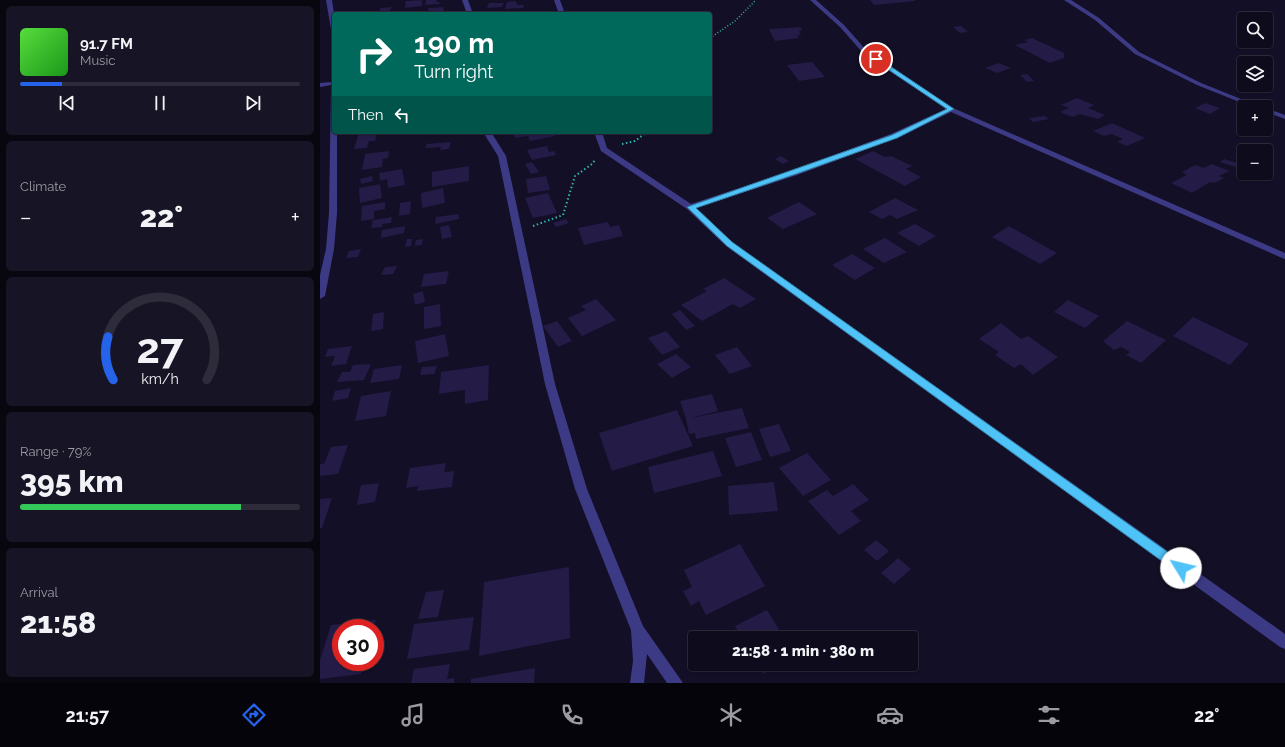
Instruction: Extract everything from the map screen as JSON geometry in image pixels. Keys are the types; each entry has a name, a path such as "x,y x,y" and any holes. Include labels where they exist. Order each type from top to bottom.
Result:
{"street":[{"path":"329,0 332,17"},
{"path":"465,0 469,12"},
{"path":"557,0 561,12"},
{"path":"813,0 842,26 865,52 951,109 1285,256"},
{"path":"1067,0 1097,19 1137,53 1198,84 1240,100"},
{"path":"320,84 332,83"},
{"path":"690,207 794,173 887,139 951,109"},
{"path":"1273,113 1285,117"},
{"path":"320,296 330,249 333,213 334,134"},
{"path":"487,134 502,156 550,384 581,489 638,630 676,683"},
{"path":"599,134 604,149 690,207 729,244 1285,642"},
{"path":"637,683 640,661 638,630"}],"path":[{"path":"712,37 730,25 747,11 756,0"},
{"path":"517,232 563,215 575,176 592,164 604,149 635,140 643,134"}],"building":[{"path":"422,0 422,6 405,8 406,1"},
{"path":"426,0 437,0 436,2 440,2 439,4 425,5"},
{"path":"870,0 915,0 915,1 874,5"},
{"path":"516,1 516,3 518,3 517,5 524,5 523,8 505,9 507,2"},
{"path":"489,3 504,3 502,7 487,8"},
{"path":"392,7 389,12 378,12 381,8"},
{"path":"443,7 444,12 429,12 428,8"},
{"path":"961,26 968,32 960,33 953,27"},
{"path":"800,27 802,30 799,31 801,35 797,35 799,38 775,41 769,29"},
{"path":"1032,38 1064,53 1064,58 1050,63 1015,45 1028,42 1024,40"},
{"path":"812,62 825,77 799,81 787,65"},
{"path":"999,63 1011,68 997,73 985,68"},
{"path":"1027,74 1034,81 1027,82 1020,75"},
{"path":"1077,98 1094,105 1088,108 1105,115 1098,119 1080,114 1072,117 1060,112 1069,108 1061,105"},
{"path":"1205,103 1220,108 1210,114 1195,108"},
{"path":"1045,116 1049,119 1033,122 1029,118"},
{"path":"1112,123 1145,138 1127,146 1117,142 1123,139 1111,134 1104,136 1093,131"},
{"path":"358,134 377,134 375,141 369,141 367,148 354,149"},
{"path":"514,134 554,134 555,136 530,141 528,136 515,138"},
{"path":"451,142 449,149 440,150 441,147 425,148 427,144"},
{"path":"547,146 549,152 554,151 556,155 532,160 527,150"},
{"path":"389,151 388,158 383,159 382,167 362,170 365,154"},
{"path":"873,151 885,157 891,156 912,166 906,169 921,177 905,186 855,159"},
{"path":"781,156 789,161 783,164 775,159"},
{"path":"1224,159 1237,163 1237,166 1236,167 1220,162"},
{"path":"532,162 539,172 531,174 525,164"},
{"path":"1212,164 1229,171 1219,176 1224,178 1215,183 1210,182 1192,193 1171,183 1187,175 1182,172 1195,165 1204,168"},
{"path":"469,166 469,181 432,187 432,172"},
{"path":"402,169 405,185 388,188 387,179 380,181 379,173"},
{"path":"372,176 373,181 361,184 360,179"},
{"path":"546,176 550,190 528,193 526,179"},
{"path":"380,184 382,198 360,203 359,188"},
{"path":"443,188 445,203 422,208 421,193"},
{"path":"548,193 557,213 533,218 525,198"},
{"path":"895,198 918,210 897,219 890,215 882,219 869,212"},
{"path":"411,201 410,214 399,216 400,203"},
{"path":"385,202 385,209 374,211 374,219 361,221 362,206"},
{"path":"799,202 817,214 783,229 767,218"},
{"path":"459,214 459,219 435,224 436,217"},
{"path":"392,217 391,223 382,224 382,227 371,228 373,220"},
{"path":"566,219 569,223 556,227 553,223"},
{"path":"608,222 610,227 619,225 623,236 584,245 578,228"},
{"path":"915,224 936,236 919,246 897,233"},
{"path":"449,225 452,237 442,239 440,227"},
{"path":"405,226 404,233 381,238 382,230"},
{"path":"1009,226 1057,253 1040,264 992,237"},
{"path":"885,238 907,252 884,263 863,249"},
{"path":"407,239 412,239 411,246 405,247"},
{"path":"423,239 422,245 415,246 416,240"},
{"path":"361,249 358,257 346,258 349,251"},
{"path":"852,254 875,268 855,280 832,265"},
{"path":"397,266 393,274 381,275 385,267"},
{"path":"449,271 446,284 421,287 424,274"},
{"path":"724,278 756,299 740,308 733,304 702,321 681,305 707,291 703,289"},
{"path":"423,291 425,302 415,305 413,294"},
{"path":"596,299 616,320 582,336 568,318 586,310 581,306"},
{"path":"1068,300 1099,316 1085,328 1054,312"},
{"path":"440,304 441,326 424,329 424,307"},
{"path":"680,310 695,326 686,330 672,314"},
{"path":"384,312 383,329 371,331 373,314"},
{"path":"1193,317 1249,344 1230,365 1173,336"},
{"path":"557,321 572,341 558,347 543,326"},
{"path":"1127,321 1166,340 1141,363 1126,355 1130,352 1121,347 1114,350 1103,341"},
{"path":"1001,323 1021,339 1028,336 1058,357 1033,375 1021,364 1014,368 995,355 999,352 979,339"},
{"path":"666,331 680,347 662,355 648,338"},
{"path":"445,334 449,356 418,363 415,341"},
{"path":"352,346 346,364 331,366 335,356 325,357 328,349"},
{"path":"737,347 752,366 730,374 715,355"},
{"path":"676,354 691,367 672,378 657,364"},
{"path":"371,364 364,380 337,382 342,372 350,372 353,365"},
{"path":"402,365 399,379 370,383 374,369"},
{"path":"489,365 488,400 465,404 465,390 439,394 441,372"},
{"path":"437,366 434,374 420,375 422,367"},
{"path":"351,388 348,398 332,401 335,391"},
{"path":"391,391 386,416 355,421 361,396"},
{"path":"712,394 718,411 691,418 742,408 749,428 696,439 695,433 689,434 680,401"},
{"path":"677,410 693,446 612,471 599,433"},
{"path":"779,424 791,451 770,457 759,429"},
{"path":"751,432 762,460 736,467 725,438"},
{"path":"348,445 338,474 320,476 320,464 324,464 331,447"},
{"path":"713,451 722,476 654,493 648,467"},
{"path":"807,453 831,480 803,496 779,468"},
{"path":"446,463 444,472 454,471 452,487 417,491 418,486 406,488 410,468"},
{"path":"774,482 778,511 729,515 728,486"},
{"path":"379,483 375,502 357,505 361,485"},
{"path":"853,484 869,500 851,511 861,521 839,535 808,501 827,490 833,496"},
{"path":"332,498 322,528 320,528 320,499"},
{"path":"876,540 889,551 877,561 864,550"},
{"path":"740,544 765,586 706,615 699,601 691,606 683,591 692,587 684,570"},
{"path":"898,558 911,569 894,584 881,573"},
{"path":"569,567 570,638 479,656 484,582"},
{"path":"444,590 438,617 418,619 426,592"},
{"path":"767,610 780,631 738,631 735,626"},
{"path":"474,617 469,650 407,659 414,624"},
{"path":"331,625 332,671 362,671 361,674 320,679 320,660"},
{"path":"450,664 447,679 454,678 454,683 411,683 414,669"},
{"path":"535,668 534,683 471,683 471,679"},
{"path":"761,671 768,671 763,674"}],"route":[{"path":"876,59 951,109 894,136 794,173 690,207 729,244 1181,568"}]}
